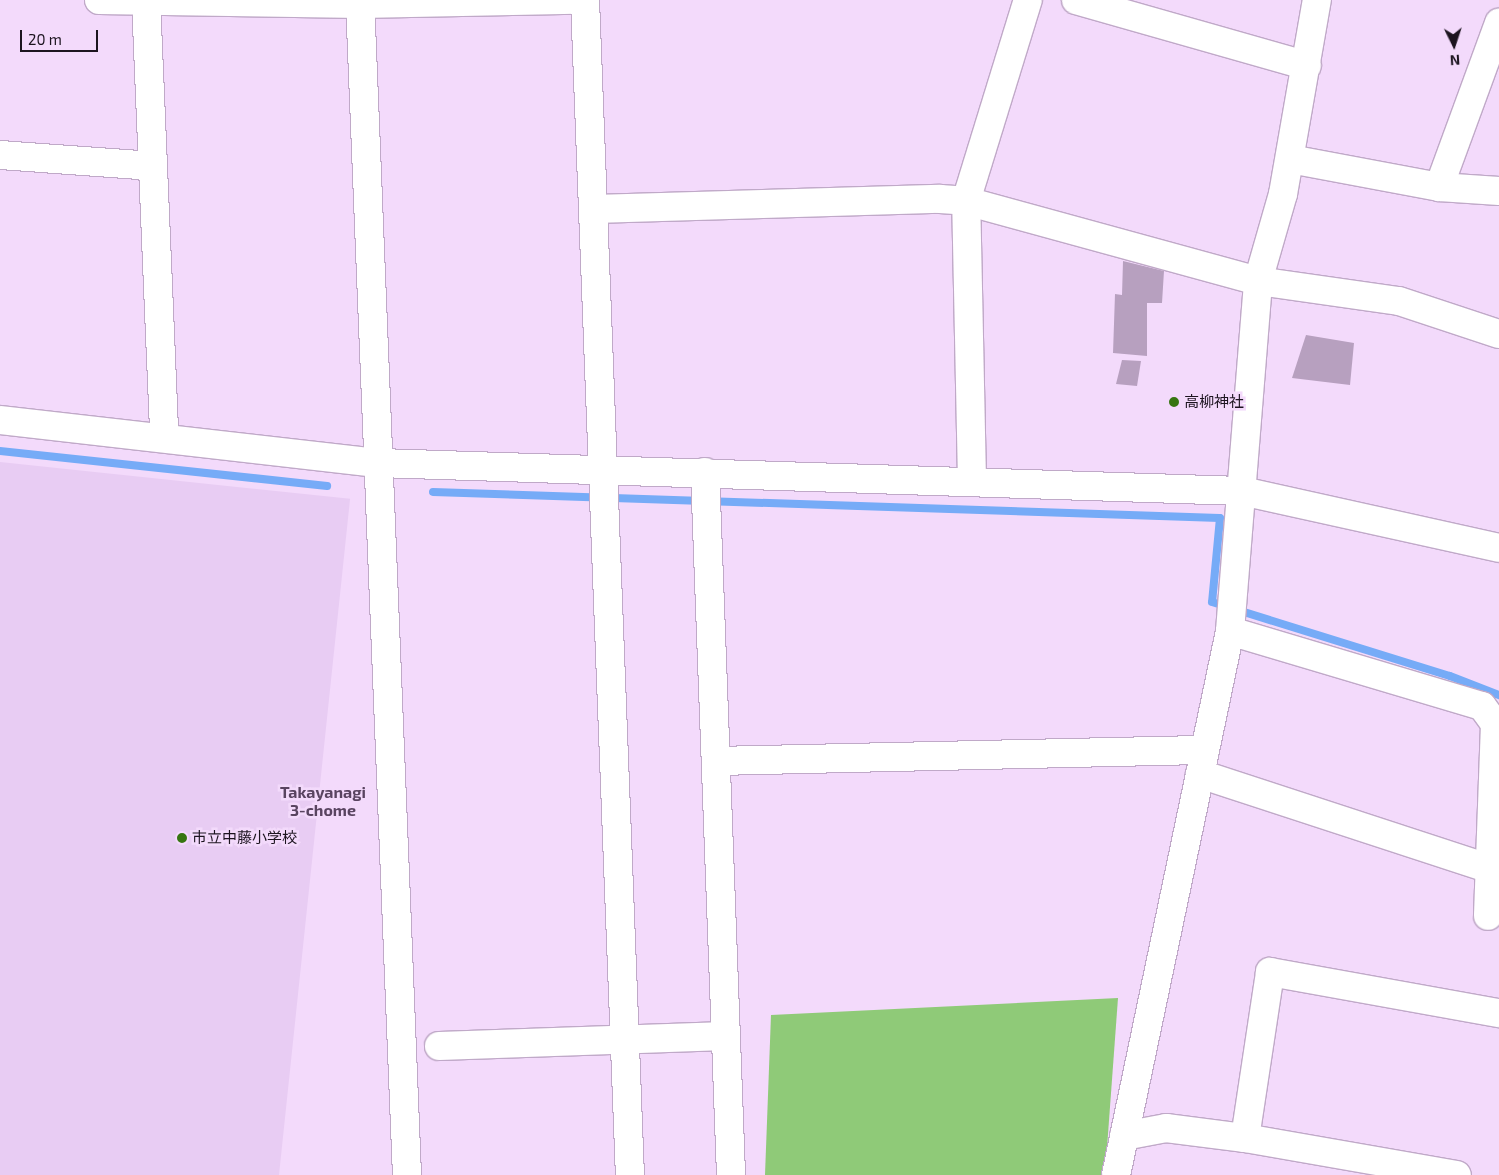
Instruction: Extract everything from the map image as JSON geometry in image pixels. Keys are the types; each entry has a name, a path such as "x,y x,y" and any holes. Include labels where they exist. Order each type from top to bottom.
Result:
{"street":[{"path":"99,0 360,2 576,0"},
{"path":"585,0 630,1175"},
{"path":"972,480 966,202 1028,0"},
{"path":"1076,0 1307,66"},
{"path":"1116,1175 1230,631 1258,281 1290,158 1317,0"},
{"path":"146,1 164,438"},
{"path":"360,2 407,1175"},
{"path":"1439,186 1499,23"},
{"path":"0,155 153,166"},
{"path":"1290,158 1439,186 1499,191"},
{"path":"594,209 940,198 966,202 1258,281 1399,301 1499,334"},
{"path":"0,420 379,463 972,480 1242,491 1499,548"},
{"path":"705,472 732,1175"},
{"path":"1230,631 1482,706 1495,724 1488,916"},
{"path":"716,761 1202,762 1490,869"},
{"path":"1245,1138 1270,972 1499,1013"},
{"path":"439,1046 726,1036"},
{"path":"1124,1136 1166,1128 1245,1138 1457,1175"}],"shaded area":[{"name":"市立中藤小学校","path":"0,462 350,499 279,1175 0,1175"}],"green space":[{"path":"1118,998 1105,1175 765,1175 771,1015"}],"building":[{"path":"1123,261 1164,271 1162,303 1147,303 1147,356 1113,353 1115,294 1122,295"},
{"path":"1306,335 1354,343 1350,385 1292,378"},
{"path":"1122,360 1141,361 1137,386 1116,384"}],"waterway":[{"path":"0,451 327,486"},
{"path":"433,492 1220,518 1212,602 1450,676 1499,695"}],"place":[{"name":"高柳神社","path":"1174,402"},
{"name":"市立中藤小学校","path":"182,838"}],"district":[{"name":"Takayanagi 3-chome","path":"323,801"}]}
